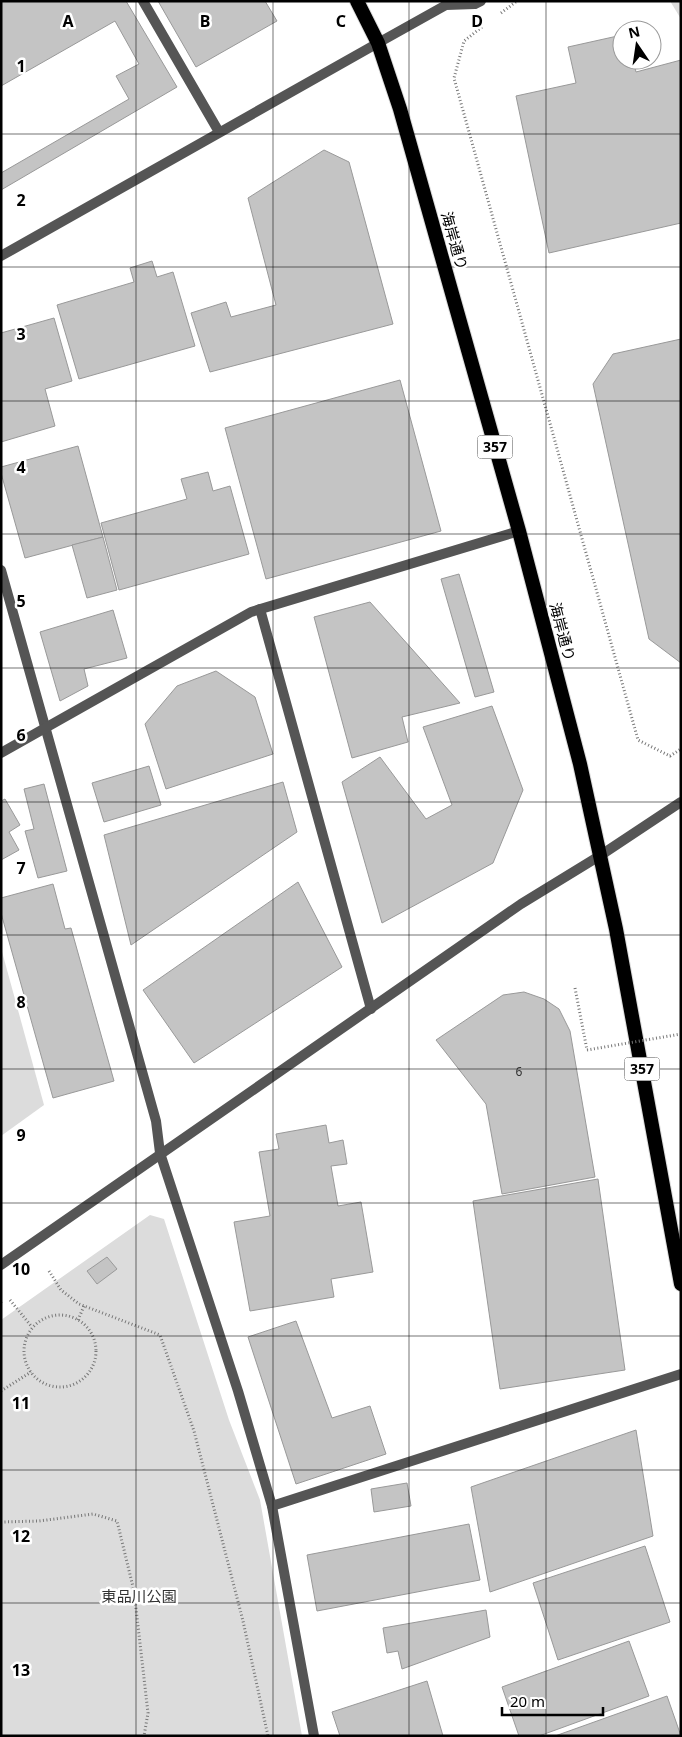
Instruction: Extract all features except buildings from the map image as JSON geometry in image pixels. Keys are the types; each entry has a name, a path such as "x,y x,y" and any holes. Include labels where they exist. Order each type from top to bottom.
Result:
{"highway":[{"name":"海岸通り","path":"357,1 378,43 400,109 519,531 580,764 616,929 681,1284"}],"street":[{"path":"143,1 219,132"},
{"path":"1,256 447,3 476,4 481,1"},
{"path":"1,753 251,612 519,531"},
{"path":"1,570 154,1111 160,1153 238,1391 272,1506 314,1736"},
{"path":"260,609 371,1009"},
{"path":"1,1264 521,904 601,855 681,802"},
{"path":"272,1506 681,1374"}],"path":[{"path":"500,13 517,1"},
{"path":"486,24 464,41 454,78 638,740 670,756 681,749"},
{"path":"575,988 587,1050 681,1034"},
{"path":"49,1271 61,1290 79,1304 160,1335 194,1431 244,1621 268,1736"},
{"path":"10,1300 32,1327"},
{"path":"78,1320 84,1306"},
{"path":"57,1315 69,1316 78,1320 88,1328 94,1339 95,1356 89,1372 80,1380 70,1385 46,1384 36,1378 24,1357 24,1345 32,1327 46,1317 57,1315"},
{"path":"1,1391 31,1372"},
{"path":"1,1522 38,1521 93,1514 117,1522 134,1591 148,1713 144,1736"}],"green space":[{"path":"670,1 681,1 681,19"},
{"path":"1,948 44,1105 1,1136"},
{"name":"東品川公園","path":"150,1215 164,1219 229,1420 260,1500 302,1736 1,1736 1,1320"}]}
